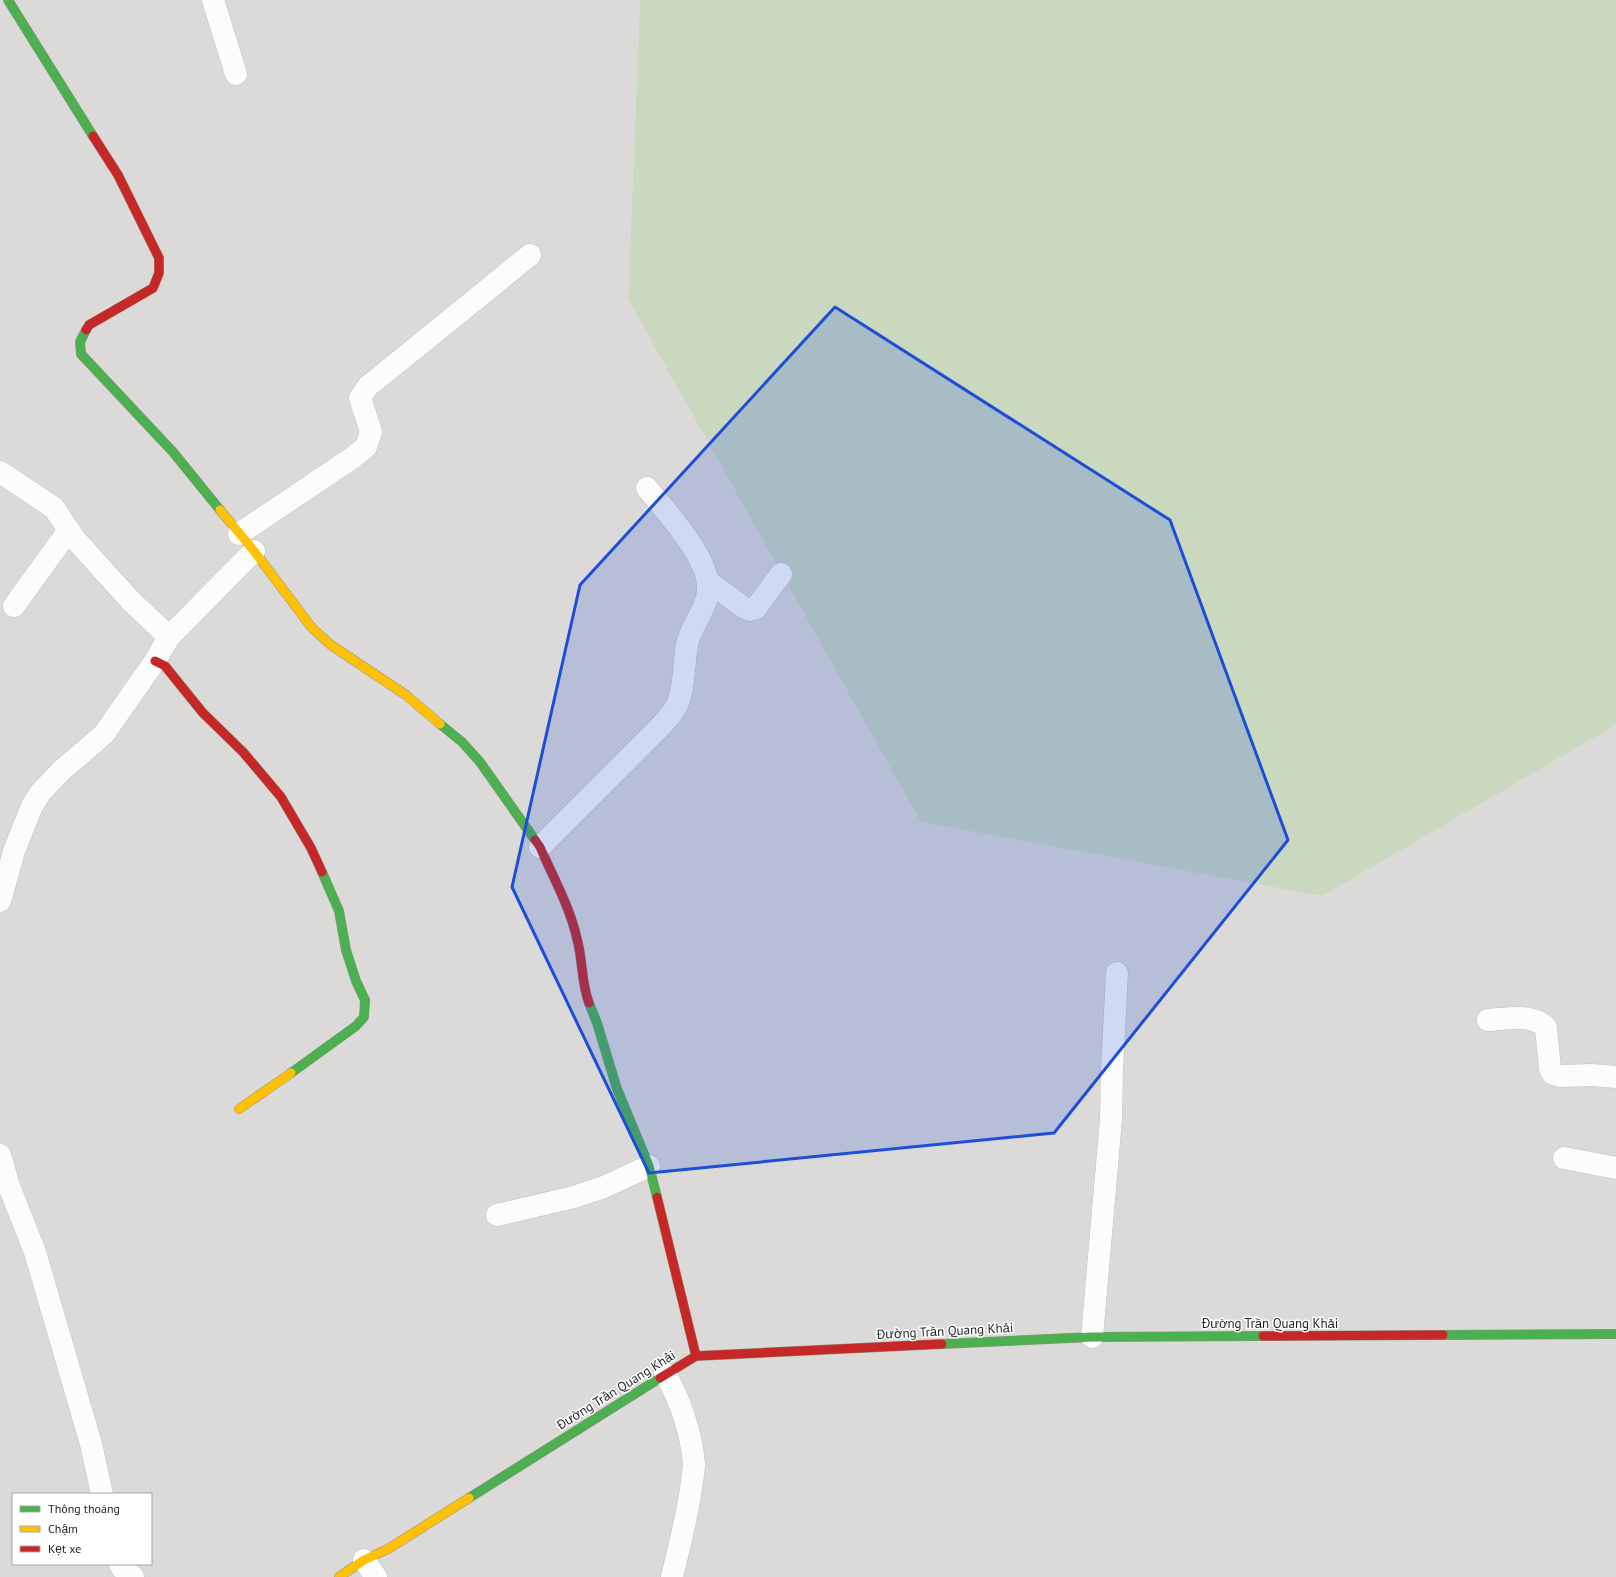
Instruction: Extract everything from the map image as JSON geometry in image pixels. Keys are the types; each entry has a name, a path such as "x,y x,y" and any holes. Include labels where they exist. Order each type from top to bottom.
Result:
{"street":[{"path":"8,0 118,174 159,258 159,273 153,288 89,325 82,334 79,342 81,354 173,452 254,551 312,628 331,645 406,695 462,742 480,762 540,847 574,926 578,941 585,993 597,1023 617,1089 649,1166 696,1356"},
{"path":"213,0 236,74"},
{"path":"240,534 366,447 371,432 360,398 368,386 530,255"},
{"path":"0,472 54,508 74,538 130,600 169,637"},
{"path":"540,847 660,727 677,706 680,697 688,639 707,597 708,581 700,560 685,536 647,488"},
{"path":"14,606 69,530"},
{"path":"0,901 14,851 32,806 40,793 61,771 104,734 155,662 169,637 254,551"},
{"path":"708,581 743,607 750,610 756,608 781,574"},
{"path":"155,662 165,666 203,713 242,752 281,797 311,848 333,897 339,912 346,950 364,1000 364,1017 356,1026 302,1066 239,1109"},
{"path":"1092,1337 1110,1126 1117,973"},
{"path":"1488,1020 1530,1018 1543,1024 1546,1027 1550,1069 1552,1074 1560,1076 1592,1075 1616,1077"},
{"path":"0,1155 9,1186 37,1259 91,1444 102,1493"},
{"path":"1564,1158 1616,1168"},
{"path":"497,1215 574,1197 604,1186 649,1166"},
{"name":"Đường Trần Quang Khải","path":"339,1577 370,1568 388,1549 665,1374 696,1356 1092,1337 1616,1334"},
{"path":"665,1374 681,1406 692,1450 694,1465 688,1508 672,1577"},
{"path":"120,1565 133,1577"}],"highlighted area":[{"path":"835,307 1170,520 1288,840 1054,1133 649,1173 512,887 580,585"}],"shaded area":[{"path":"0,0 640,0 628,299 1323,896 1616,725 1616,1577 0,1577"}],"green space":[{"path":"640,0 1616,0 1616,725 1323,896 921,822 628,299"}],"traffic: fast":[{"path":"8,0 93,136"},
{"path":"86,330 80,342 81,354 173,452 220,510"},
{"path":"440,724 462,742 480,762 535,840"},
{"path":"291,1073 356,1026 364,1017 365,1000 356,981 346,950 339,911 322,872"},
{"path":"589,1003 597,1023 617,1089 649,1166 657,1197"},
{"path":"1443,1335 1616,1334"},
{"path":"942,1344 1092,1337 1263,1336"},
{"path":"469,1498 660,1378"}],"traffic: slow":[{"path":"220,510 254,551 312,628 331,645 406,695 440,724"},
{"path":"239,1109 291,1073"},
{"path":"339,1577 364,1560 388,1549 469,1498"}],"traffic: jam":[{"path":"86,330 89,325 153,288 159,273 159,258 118,175 93,136"},
{"path":"155,661 165,666 203,713 243,752 281,797 311,848 322,872"},
{"path":"535,840 540,847 561,892 574,927 579,947 586,995 589,1003"},
{"path":"657,1197 696,1356"},
{"path":"1263,1336 1443,1335"},
{"path":"660,1378 696,1356 942,1344"}]}
